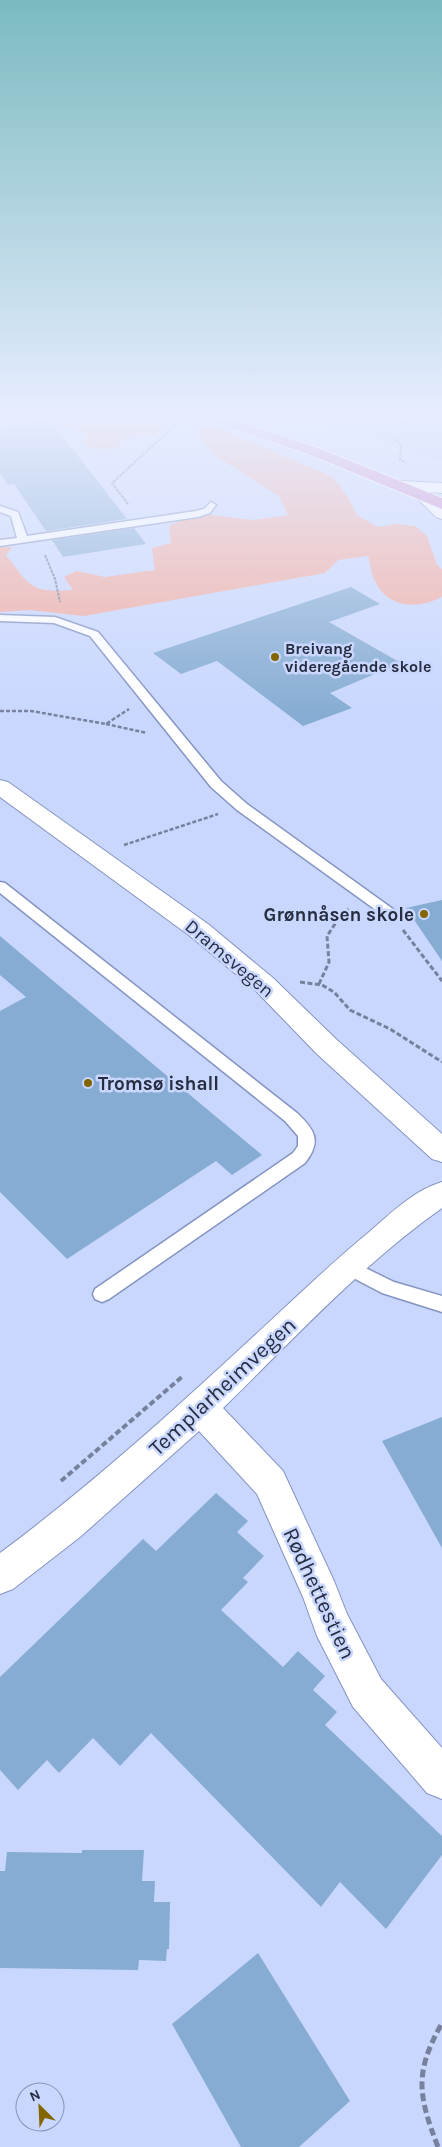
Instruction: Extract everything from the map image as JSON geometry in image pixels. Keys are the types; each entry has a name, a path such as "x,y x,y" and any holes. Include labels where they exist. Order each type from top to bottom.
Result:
{"street":[{"name":"Dramsvegen","path":"0,788 199,930 270,991 407,1121 442,1151"},
{"name":"Templarheimvegen","path":"0,1576 67,1525 200,1408 349,1267 404,1220 442,1193"},
{"name":"Rødhettestien","path":"200,1408 270,1483 321,1594 331,1623 367,1692 442,1778"}],"lane":[{"path":"16,517 22,533 22,540"},
{"path":"0,543 176,517"},
{"path":"0,618 45,619 72,625 82,628 101,641 216,784 242,807 392,915"},
{"path":"0,886 291,1117 304,1129 308,1136 308,1146 299,1158 102,1294"},
{"path":"349,1267 389,1288 442,1304"}],"path":[{"path":"139,517 143,522"},
{"path":"36,539 51,567 56,584 55,592 71,619 72,625"},
{"path":"106,724 147,700"},
{"path":"0,711 25,710 152,734 176,735"},
{"path":"95,856 139,839 242,807"},
{"path":"319,984 330,962 327,936 329,931 339,918 365,896"},
{"path":"392,915 442,981"},
{"path":"270,991 295,982 306,981 319,984 334,992 350,1010 390,1029 442,1062"},
{"path":"438,2147 426,2114 422,2067 426,2052 442,2023"}],"shaded area":[{"path":"199,517 229,517 254,520 273,517 361,517 378,527 396,524 415,526 427,536 437,565 442,569 442,597 424,604 414,605 397,602 389,598 382,592 374,580 368,556 338,560 325,573 84,616 29,610 0,612 0,545 12,548 6,555 33,586 48,590 73,590 64,577 76,571 105,577 155,570 152,548 171,543 169,526 179,521"}],"building":[{"path":"37,517 126,517 127,519 46,531"},
{"path":"134,528 146,544 63,557 52,540"},
{"name":"Breivang videregående skole","path":"351,587 380,604 329,622 401,663 330,693 352,708 303,726 217,661 181,674 153,653"},
{"name":"Grønnåsen skole","path":"442,900 442,961 406,908"},
{"name":"Tromsø ishall","path":"0,936 262,1155 232,1175 216,1161 67,1259 0,1192 0,1011 26,997 0,975"},
{"path":"442,1417 442,1548 382,1441"},
{"path":"216,1493 248,1521 237,1532 264,1556 243,1578 248,1582 221,1610 283,1667 298,1651 325,1676 313,1690 337,1712 325,1725 442,1836 442,1855 386,1929 340,1882 321,1907 151,1733 120,1766 93,1738 59,1773 47,1760 18,1790 0,1770 0,1677 143,1539 156,1551"},
{"path":"82,1850 144,1850 142,1881 155,1881 154,1902 170,1902 169,1949 167,1949 166,1961 139,1960 138,1970 0,1968 0,1871 5,1871 7,1852 82,1853"},
{"path":"258,1953 350,2101 299,2147 241,2147 172,2024"}],"place":[{"name":"Breivang videregående skole","path":"275,657"},
{"name":"Grønnåsen skole","path":"424,914"},
{"name":"Tromsø ishall","path":"88,1083"}]}
